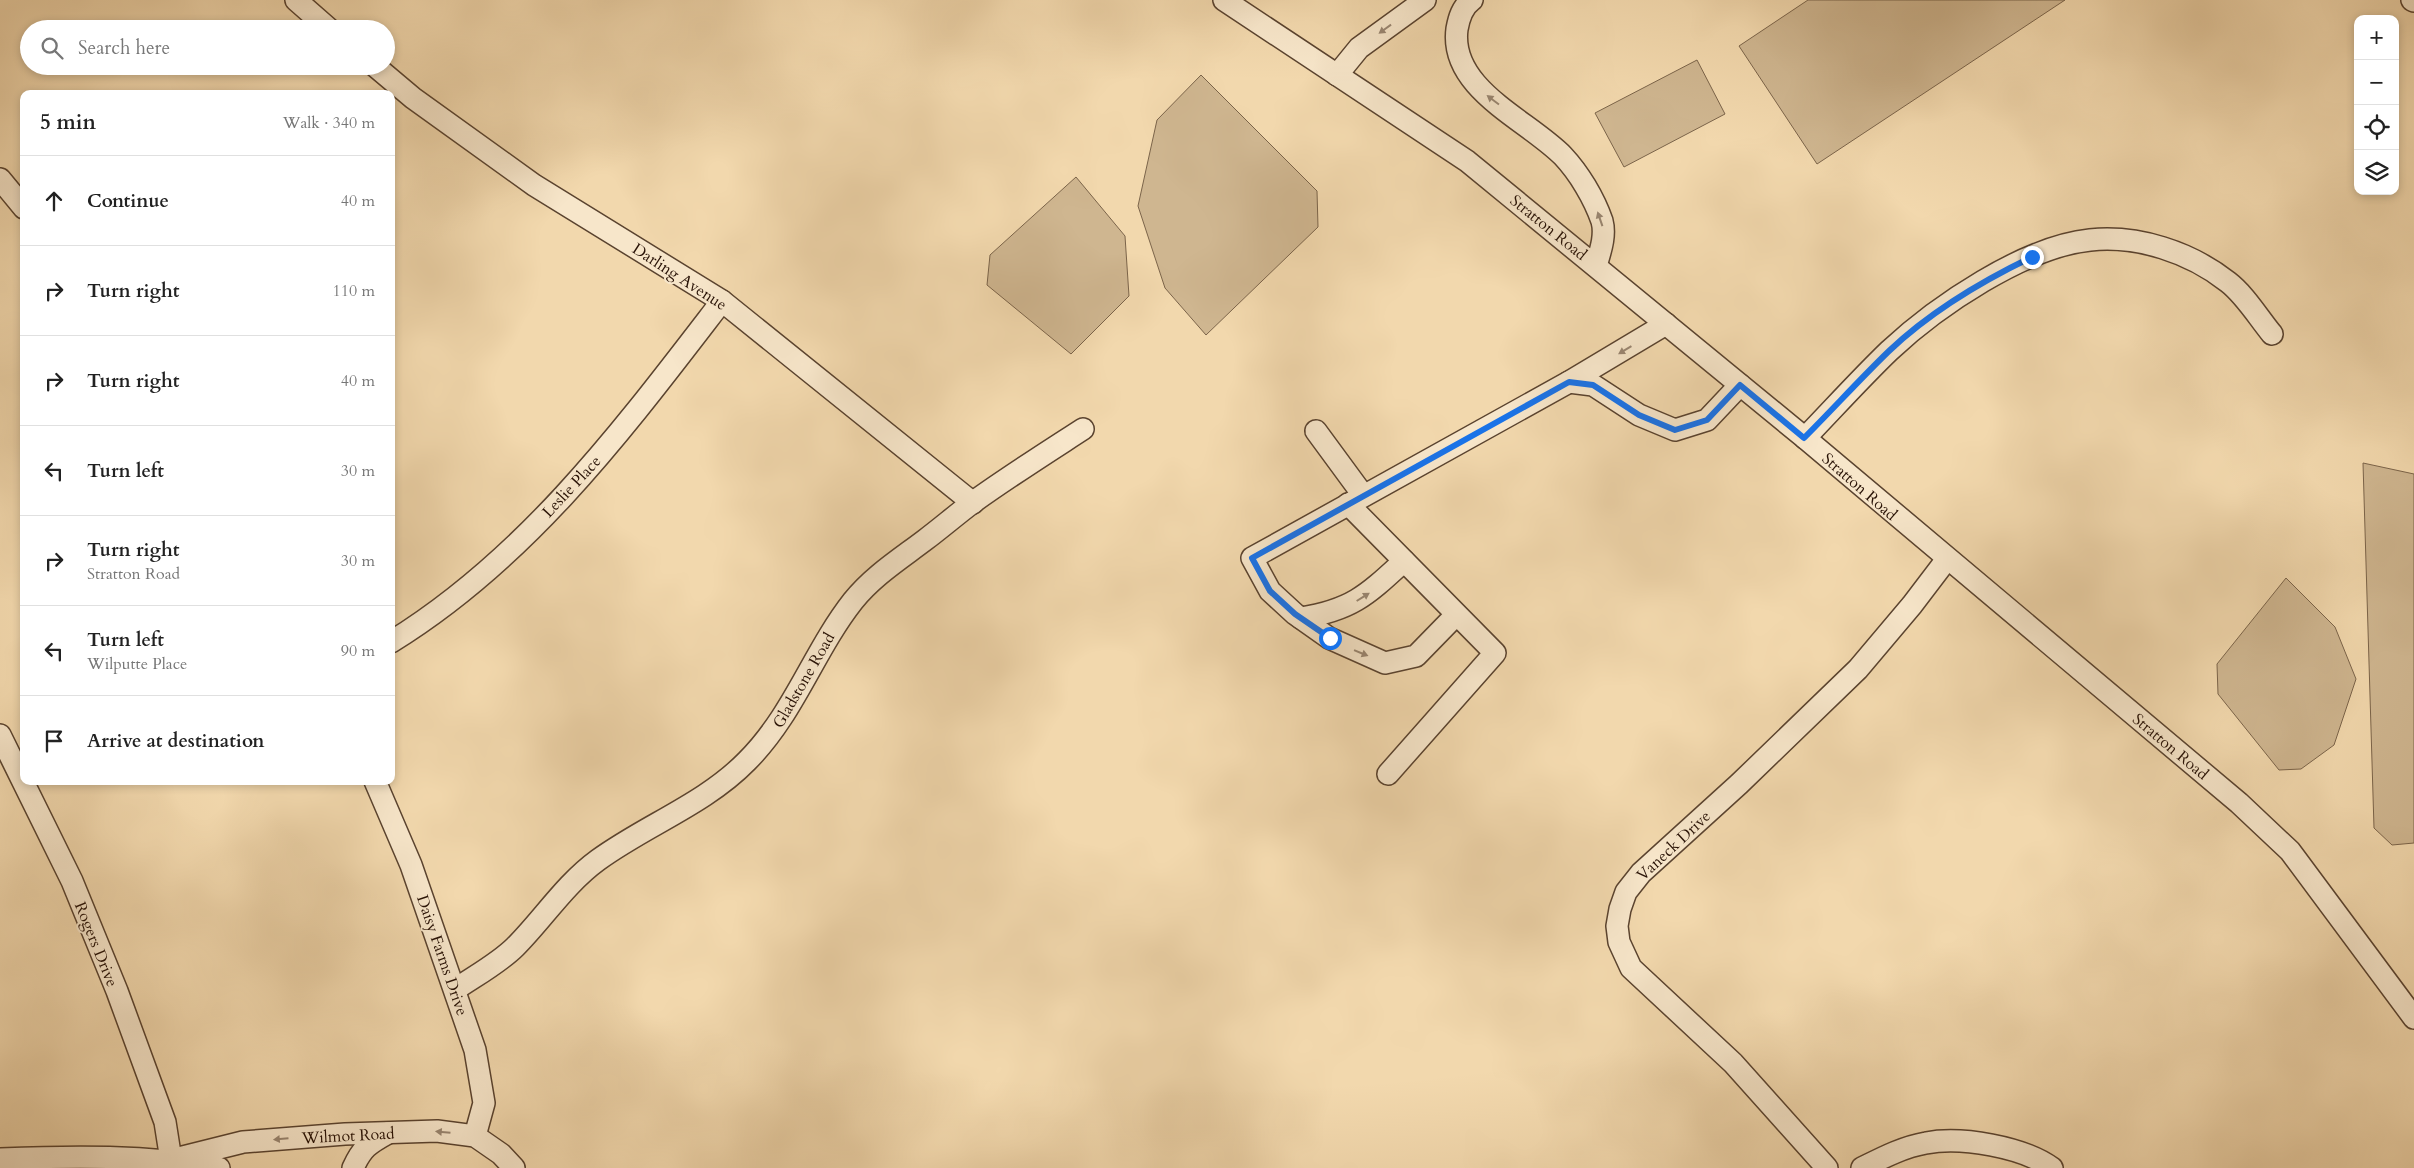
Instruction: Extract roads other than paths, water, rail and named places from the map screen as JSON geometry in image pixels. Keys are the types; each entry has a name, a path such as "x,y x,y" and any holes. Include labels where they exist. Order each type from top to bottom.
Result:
{"street":[{"path":"296,0 319,20"},
{"name":"Stratton Road","path":"1224,0 1467,161 1804,438 2264,825 2290,851 2316,883 2414,1018"},
{"path":"1338,75 1359,48 1425,0"},
{"path":"1472,0 1467,4 1459,18 1458,46 1462,62 1470,78 1485,94 1539,134 1562,155 1576,172 1602,222 1603,237 1596,266"},
{"name":"Darling Avenue","path":"386,75 413,98 534,184 722,301 973,503"},
{"path":"0,179 20,203"},
{"path":"1804,438 1890,350 1941,309 1988,278 2032,257 2060,247 2089,240 2148,244 2186,254 2229,283 2272,334"},
{"name":"Leslie Place","path":"395,639 450,601 499,562 562,498 621,432 722,301"},
{"path":"1456,614 1416,656 1385,663 1330,638 1301,618 1270,591 1252,558 1355,499 1569,382 1666,324"},
{"path":"1569,382 1593,385 1639,415 1675,430 1707,420 1740,385"},
{"name":"Gladstone Road","path":"456,989 513,950 575,879 596,861 702,796 730,777 748,760 772,734 796,698 834,628 855,599 883,571 973,503 1082,429"},
{"path":"1316,430 1355,499 1404,561 1495,653 1388,774"},
{"name":"Vaneck Drive","path":"1827,1168 1732,1063 1631,968 1619,942 1617,926 1620,909 1626,892 1641,872 1739,784 1858,669 1912,606 1947,559"},
{"path":"1301,618 1330,614 1366,596 1404,561"},
{"name":"Rogers Drive","path":"0,736 20,776"},
{"name":"Rogers Drive","path":"24,785 72,881 117,991 165,1122 171,1160"},
{"name":"Daisy Farms Drive","path":"377,785 411,865 456,989 475,1050 483,1086 484,1103 475,1136"},
{"name":"Wilmot Road","path":"171,1160 243,1142 437,1131 475,1136 501,1154 514,1168"},
{"path":"353,1168 360,1152 369,1144 388,1133"},
{"path":"1862,1168 1889,1154 1927,1143 1963,1142 2009,1149 2052,1168"},
{"name":"Wilmot Road","path":"12,1162 64,1156 171,1160 219,1168"}]}
